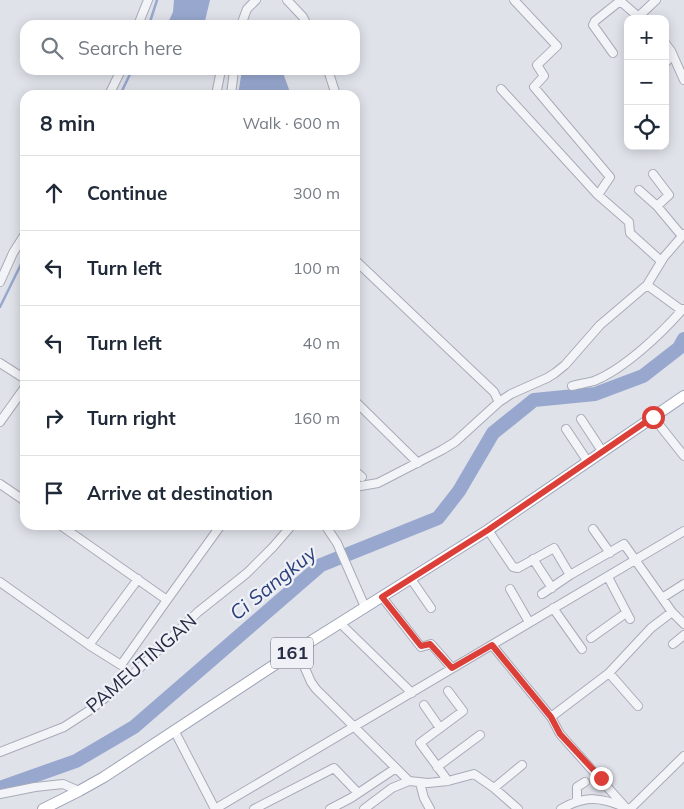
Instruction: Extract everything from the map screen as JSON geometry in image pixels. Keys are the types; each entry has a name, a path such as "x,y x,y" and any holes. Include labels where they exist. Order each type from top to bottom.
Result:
{"main road":[{"name":"161","path":"43,809 79,791 297,650 488,530 684,396"}],"street":[{"path":"140,20 148,0"},
{"path":"243,20 247,9 256,0"},
{"path":"287,0 304,20"},
{"path":"514,0 557,46 537,65 544,76 534,87 610,177 598,195"},
{"path":"613,53 593,25 594,21 619,0 636,15"},
{"path":"642,15 656,0"},
{"path":"669,49 684,80"},
{"path":"667,60 673,55"},
{"path":"111,90 119,75"},
{"path":"217,90 220,75"},
{"path":"232,90 233,75"},
{"path":"330,75 334,90"},
{"path":"501,89 598,195 629,222 632,235 661,261"},
{"path":"653,174 669,195 657,206"},
{"path":"360,486 378,483 455,442 499,402 511,394 555,373 565,365 600,325 647,285 661,261 683,235 657,206 639,190"},
{"path":"0,282 20,242"},
{"path":"360,265 494,392 499,402"},
{"path":"572,386 594,380 611,372 652,341 683,309 647,285"},
{"path":"0,363 20,376"},
{"path":"0,422 20,394"},
{"path":"360,405 418,462"},
{"path":"653,417 684,456"},
{"path":"581,419 602,451"},
{"path":"566,428 588,462"},
{"path":"0,494 3,486 20,498"},
{"path":"67,530 168,600"},
{"path":"0,582 89,645 121,665 217,530"},
{"name":"PAMEUTINGAN","path":"0,752 64,727 90,710 126,681 198,612 247,573 287,530"},
{"path":"328,530 337,543 365,607"},
{"path":"488,530 513,567 518,568 554,548 570,575"},
{"path":"592,530 610,553"},
{"path":"174,730 215,809 529,622 608,578 684,531"},
{"path":"542,594 570,575 624,544 672,612 684,624"},
{"path":"533,559 552,588"},
{"path":"591,638 628,616 607,576 608,578"},
{"path":"89,645 138,579"},
{"path":"411,579 431,608"},
{"path":"662,598 684,584"},
{"path":"510,589 529,622"},
{"path":"382,597 421,646 430,644 452,668"},
{"path":"553,608 582,649"},
{"path":"551,717 609,673 651,628 672,612"},
{"path":"340,623 412,693"},
{"path":"673,644 684,635"},
{"path":"492,645 551,717 560,734 628,809"},
{"path":"297,650 316,690 355,726 409,781"},
{"path":"609,673 638,706"},
{"path":"448,691 463,711 420,743 448,781"},
{"path":"424,705 440,728"},
{"path":"437,767 480,735"},
{"path":"628,809 684,756"},
{"path":"494,788 522,764"},
{"path":"254,809 334,768 355,795 363,809 392,788 409,781 428,784 474,774 518,809"},
{"path":"330,809 396,768"},
{"path":"577,800 578,787 585,782"},
{"path":"420,783 430,809"},
{"path":"0,794 57,784 63,784 79,791"},
{"path":"560,809 577,800 593,798 611,802 628,809"}],"water":[{"path":"174,0 210,0 205,20 169,20 173,12"},
{"path":"241,75 284,75 289,90 239,90"}],"waterway":[{"path":"151,20 157,0"},
{"path":"122,90 130,75"},
{"path":"0,307 20,266"},
{"name":"Ci Sangkuy","path":"0,788 76,761 134,727 321,565 438,518 459,491 493,433 534,400 595,394 643,376 679,348 684,339"}],"route":[{"path":"601,778 560,734 551,717 492,645 452,668 430,644 421,646 382,597 488,530 653,417"}]}
